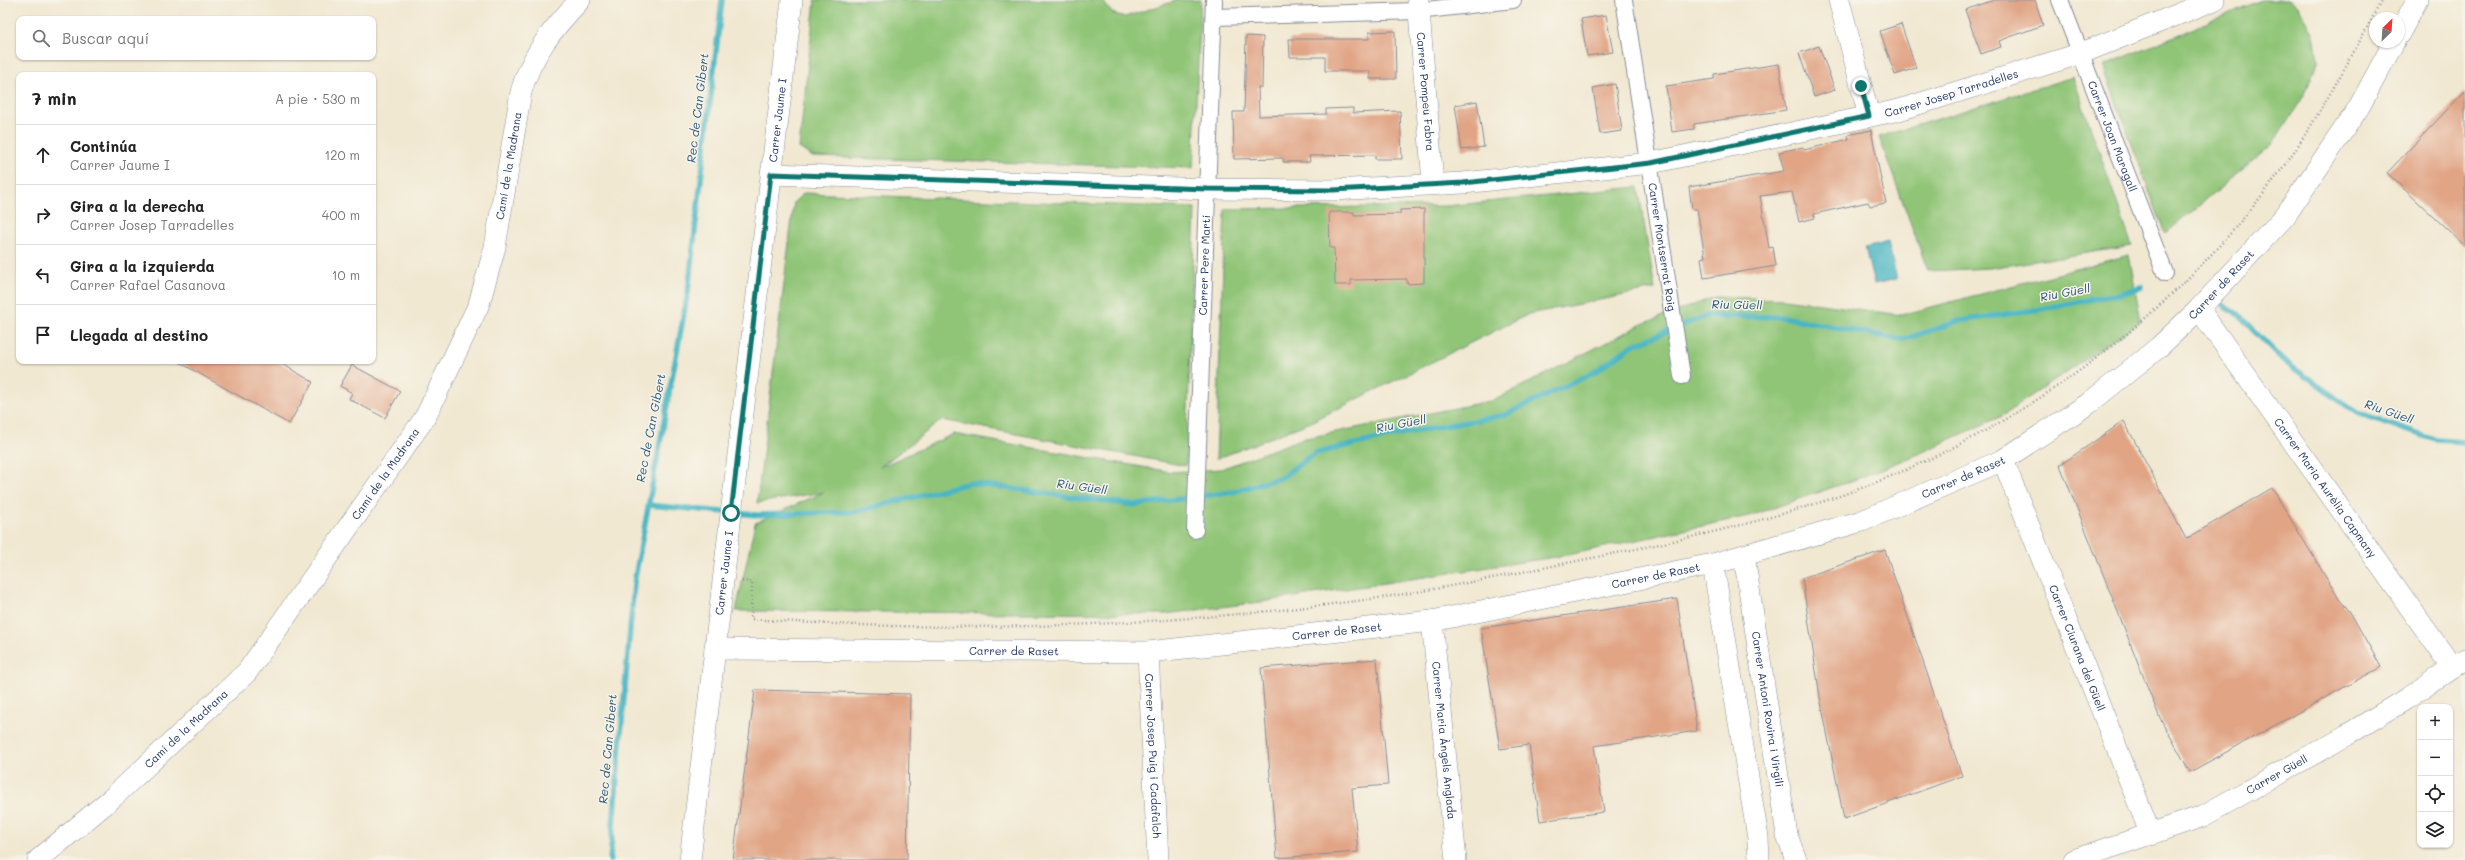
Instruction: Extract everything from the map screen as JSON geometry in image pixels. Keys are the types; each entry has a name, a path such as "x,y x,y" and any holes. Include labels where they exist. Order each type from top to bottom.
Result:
{"street":[{"name":"Camí de la Madrana","path":"38,860 111,799 247,672 426,416 479,304 495,247 519,100 526,71 556,25 580,0"},
{"name":"Carrer Jaume I","path":"690,860 792,0"},
{"name":"Carrer Pere Martí","path":"1195,530 1214,0"},
{"path":"1214,17 1513,0"},
{"name":"Carrer Montserrat Roig","path":"1624,0 1651,163 1682,376"},
{"path":"1839,0 1869,116"},
{"name":"Carrer Joan Maragall","path":"2060,0 2079,54 2165,273"},
{"name":"Carrer Josep Tarradelles","path":"771,174 1208,189 1333,190 1463,183 1651,163 1899,110 2079,54 2214,0"},
{"path":"2405,22 2415,1"},
{"name":"Carrer Pompeu Fabra","path":"1418,6 1432,184"},
{"name":"Carrer de Raset","path":"715,649 1148,652 1432,621 1713,564 1744,556 1784,542 1862,521 2003,460 2088,404 2159,348 2198,309 2285,216 2359,107 2391,48"},
{"name":"Carrer Maria Aurèlia Capmany","path":"2198,309 2459,663"},
{"name":"Carrer Ciurana del Güell","path":"2003,460 2151,835"},
{"name":"Carrer Antoni Rovira i Virgili","path":"1744,556 1787,835 1796,860"},
{"path":"1713,564 1758,838 1759,860"},
{"name":"Carrer Maria Àngels Anglada","path":"1432,621 1456,860"},
{"name":"Carrer Josep Puig i Cadafalch","path":"1148,652 1158,860"},
{"name":"Carrer Güell","path":"2074,860 2203,816 2347,735 2406,699 2459,663"}],"path":[{"path":"723,580 752,582 751,619 910,626 1088,623 1193,618 1359,601 1464,584 1658,545 1845,494 1938,455 1993,427 2105,352 2138,324 2210,255 2262,194 2302,140 2382,0"}],"green space":[{"path":"815,0 1102,0 1112,13 1125,17 1178,0 1201,0 1193,168 813,157 799,148"},
{"path":"2261,0 2288,0 2298,6 2314,34 2318,60 2305,94 2273,144 2165,234 2103,66"},
{"path":"2073,77 2132,246 1990,268 1928,271 1879,137"},
{"path":"1638,187 1655,289 1529,314 1311,422 1216,459 1225,209 1446,206"},
{"path":"804,193 1195,208 1186,466 942,420 880,467 954,434 1171,472 1221,469 1301,439 1495,400 1642,324 1715,297 1784,299 1901,315 2129,255 2141,321 2002,416 1914,456 1854,480 1753,515 1568,555 1261,602 1165,614 736,611 755,523 824,492 757,503 794,202"}],"water":[{"path":"1888,242 1897,279 1874,284 1865,248"}],"building":[{"path":"1994,0 2035,0 2043,25 1999,41 2001,47 1981,54 1965,10"},
{"path":"1606,15 1613,52 1587,56 1581,19"},
{"path":"1901,24 1916,68 1895,75 1880,31"},
{"path":"1395,31 1396,79 1370,79 1370,71 1325,71 1325,57 1290,57 1289,39 1369,39 1369,32"},
{"path":"1246,36 1263,37 1262,87 1258,87 1259,116 1326,114 1326,109 1353,108 1353,113 1400,111 1402,159 1375,159 1375,155 1309,156 1310,162 1283,162 1283,158 1234,159 1233,112 1244,112"},
{"path":"1819,46 1835,90 1814,97 1799,53"},
{"path":"1779,64 1786,110 1694,124 1694,129 1672,132 1666,86 1714,79 1714,74"},
{"path":"1615,84 1622,131 1600,134 1593,88"},
{"path":"2465,91 2465,246 2387,173"},
{"path":"1477,101 1484,147 1462,150 1455,105"},
{"path":"1871,130 1886,203 1870,206 1868,202 1814,214 1815,218 1799,222 1792,192 1760,196 1769,248 1773,247 1776,266 1704,278 1701,258 1705,257 1697,209 1692,209 1689,187 1784,171 1779,152 1803,147 1804,150 1849,139 1848,135"},
{"path":"1424,209 1424,283 1407,284 1407,279 1351,280 1351,285 1335,285 1334,248 1330,248 1329,212 1354,212 1354,215 1400,214 1400,210"},
{"path":"182,364 282,364 313,382 289,424"},
{"path":"352,365 400,391 385,418 349,399 352,393 340,386"},
{"path":"2124,421 2186,539 2272,488 2336,594 2350,612 2381,667 2190,772 2159,716 2060,465"},
{"path":"1885,550 1962,776 1844,819 1820,697 1802,578"},
{"path":"1677,599 1697,731 1594,746 1604,812 1540,821 1529,745 1500,749 1481,628"},
{"path":"1377,659 1388,785 1352,788 1358,852 1277,858 1261,668"},
{"path":"755,690 910,694 907,860 733,860"}],"waterway":[{"name":"Rec de Can Gibert","path":"610,860 634,583 688,292 722,0"},
{"name":"Riu Güell","path":"648,505 757,515 855,512 969,483 1134,505 1233,492 1282,477 1315,453 1406,433 1505,415 1593,373 1633,345 1706,316 1783,317 1902,340 1959,321 2036,310 2119,294 2142,287"},
{"name":"Riu Güell","path":"2223,305 2236,313 2285,362 2357,413 2435,440 2465,442"}],"route":[{"path":"731,513 771,174 1208,189 1333,190 1463,183 1651,163 1869,116 1861,86"}]}
